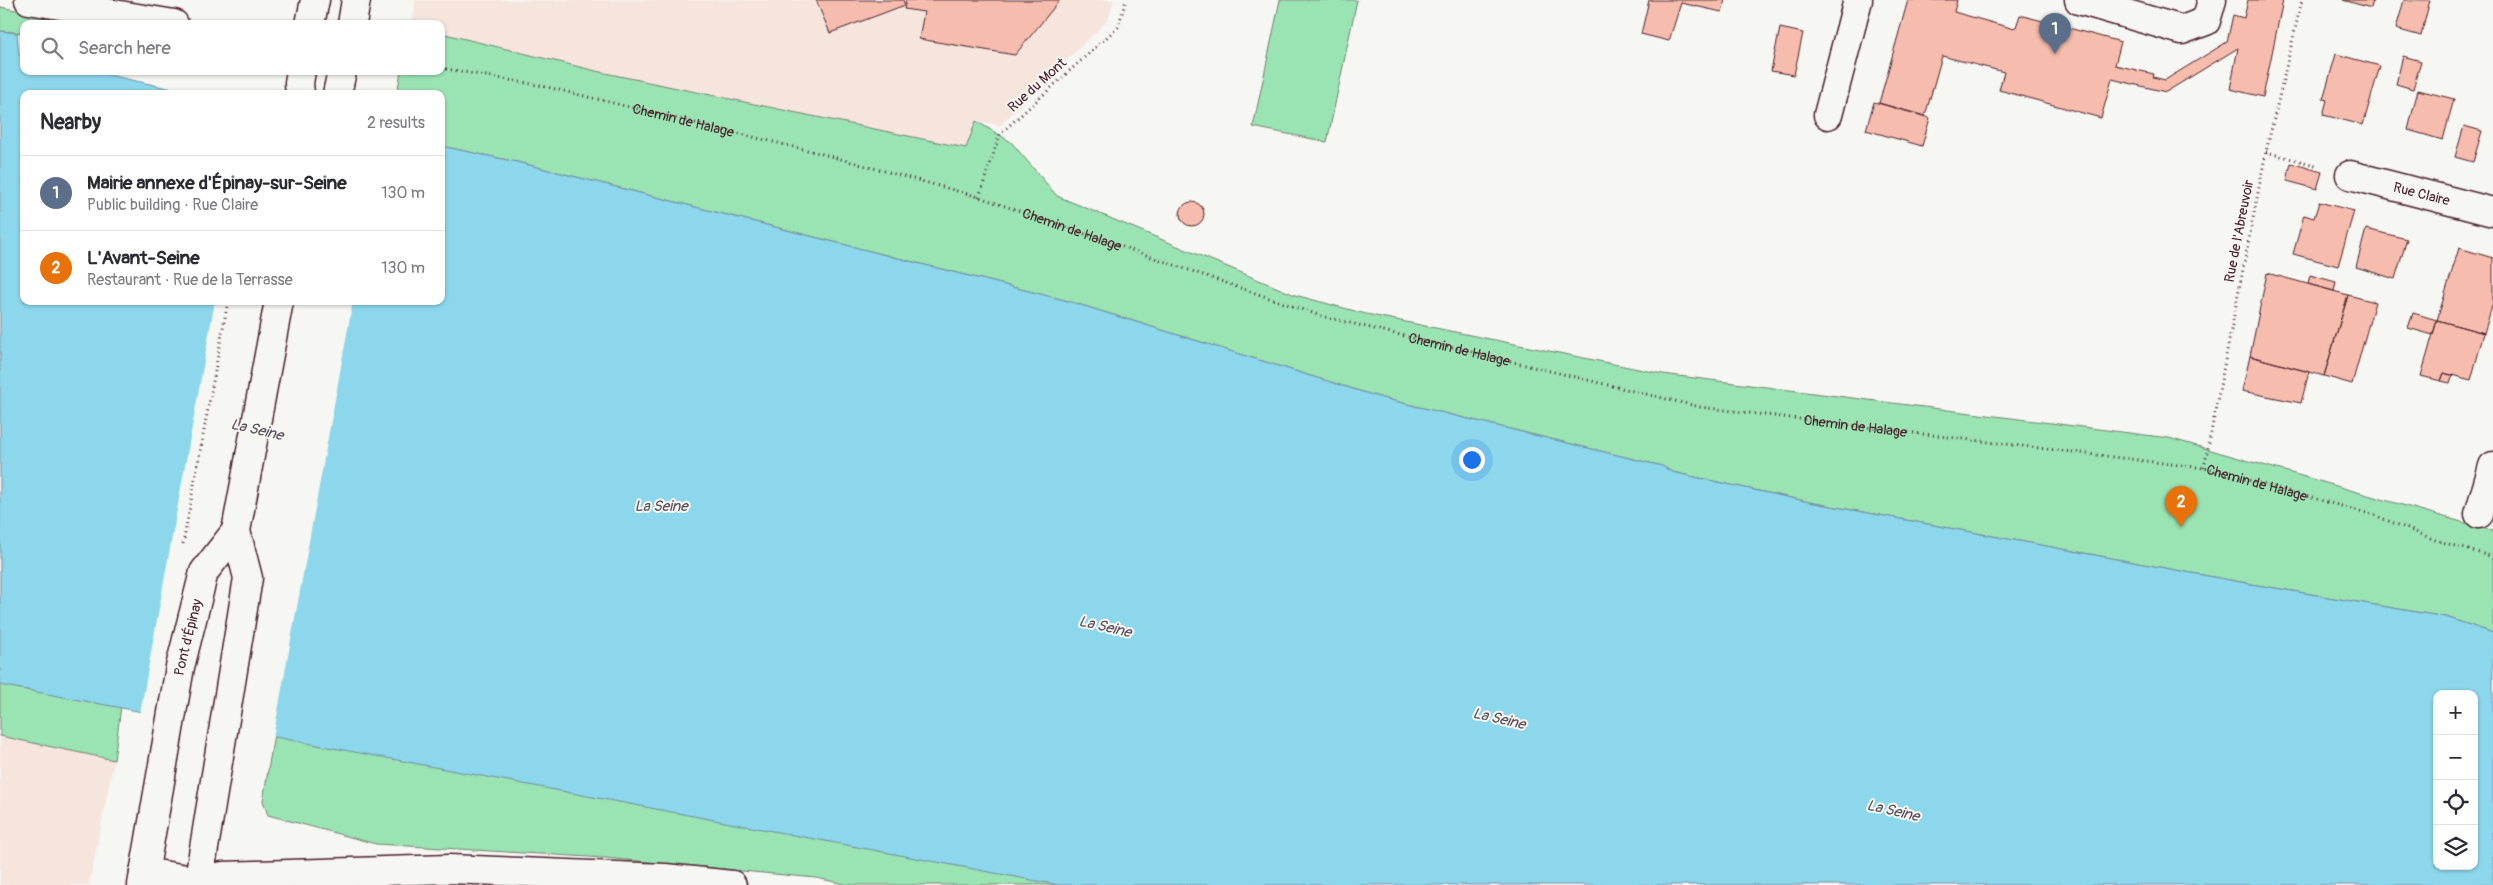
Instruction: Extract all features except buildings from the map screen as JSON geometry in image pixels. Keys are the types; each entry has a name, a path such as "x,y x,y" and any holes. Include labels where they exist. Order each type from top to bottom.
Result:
{"main road":[{"path":"29,0 150,20"},
{"path":"311,20 315,0"},
{"path":"353,20 356,0"},
{"path":"1828,115 1858,0"},
{"path":"2079,0 2182,30 2206,21 2212,0"},
{"path":"300,90 301,75"},
{"path":"338,90 341,75"},
{"name":"Rue Claire","path":"2350,174 2493,212"},
{"name":"Pont d'Épinay","path":"198,883 216,763 248,578 236,531 278,305"},
{"path":"2479,514 2493,466"},
{"name":"Pont d'Épinay","path":"143,879 180,668 204,572 236,531"},
{"path":"143,879 198,883 223,876 449,869 665,878 731,885"}],"path":[{"name":"Rue du Mont","path":"979,197 1000,134 1118,27 1126,0"},
{"name":"Rue de l'Abreuvoir","path":"2204,468 2266,152 2302,0"},
{"name":"Chemin de Halage","path":"445,69 543,86 675,117 979,197 1321,316 1700,408 2204,468 2374,515 2435,540 2493,557"},
{"path":"2266,152 2350,174"},
{"path":"181,552 227,305"}],"shaded area":[{"path":"416,0 1114,0 1108,20 1000,125 976,121 966,148 600,72 445,34 445,20 413,20"},
{"path":"0,736 114,760 89,885 0,885"}],"green space":[{"path":"1280,0 1357,0 1327,142 1253,127"},
{"path":"0,7 69,20 20,20 20,33 0,31"},
{"path":"445,34 600,72 966,148 976,121 1011,142 1057,196 1295,295 1366,314 1663,374 2169,438 2493,531 2493,633 2446,617 2251,584 1809,502 1672,472 1662,466 1382,398 1068,301 517,162 445,147 445,90 398,90 400,75 445,75"},
{"path":"0,685 121,706 114,760 0,736"},
{"path":"274,734 1060,885 850,885 816,878 605,858 376,844 268,815 263,801"}],"water":[{"name":"La Seine","path":"0,31 17,33 20,75 109,75 177,90 20,90 20,305 445,305 445,147 517,162 1068,301 1382,398 1662,466 1672,472 1809,502 2251,584 2446,617 2493,633 2493,885 1058,885 0,685"}],"pier":[{"path":"214,305 352,305 273,738 140,713"}],"place":[{"name":"Mairie annexe d'Épinay-sur-Seine","path":"2055,54"},
{"name":"L'Avant-Seine","path":"2181,527"}]}
